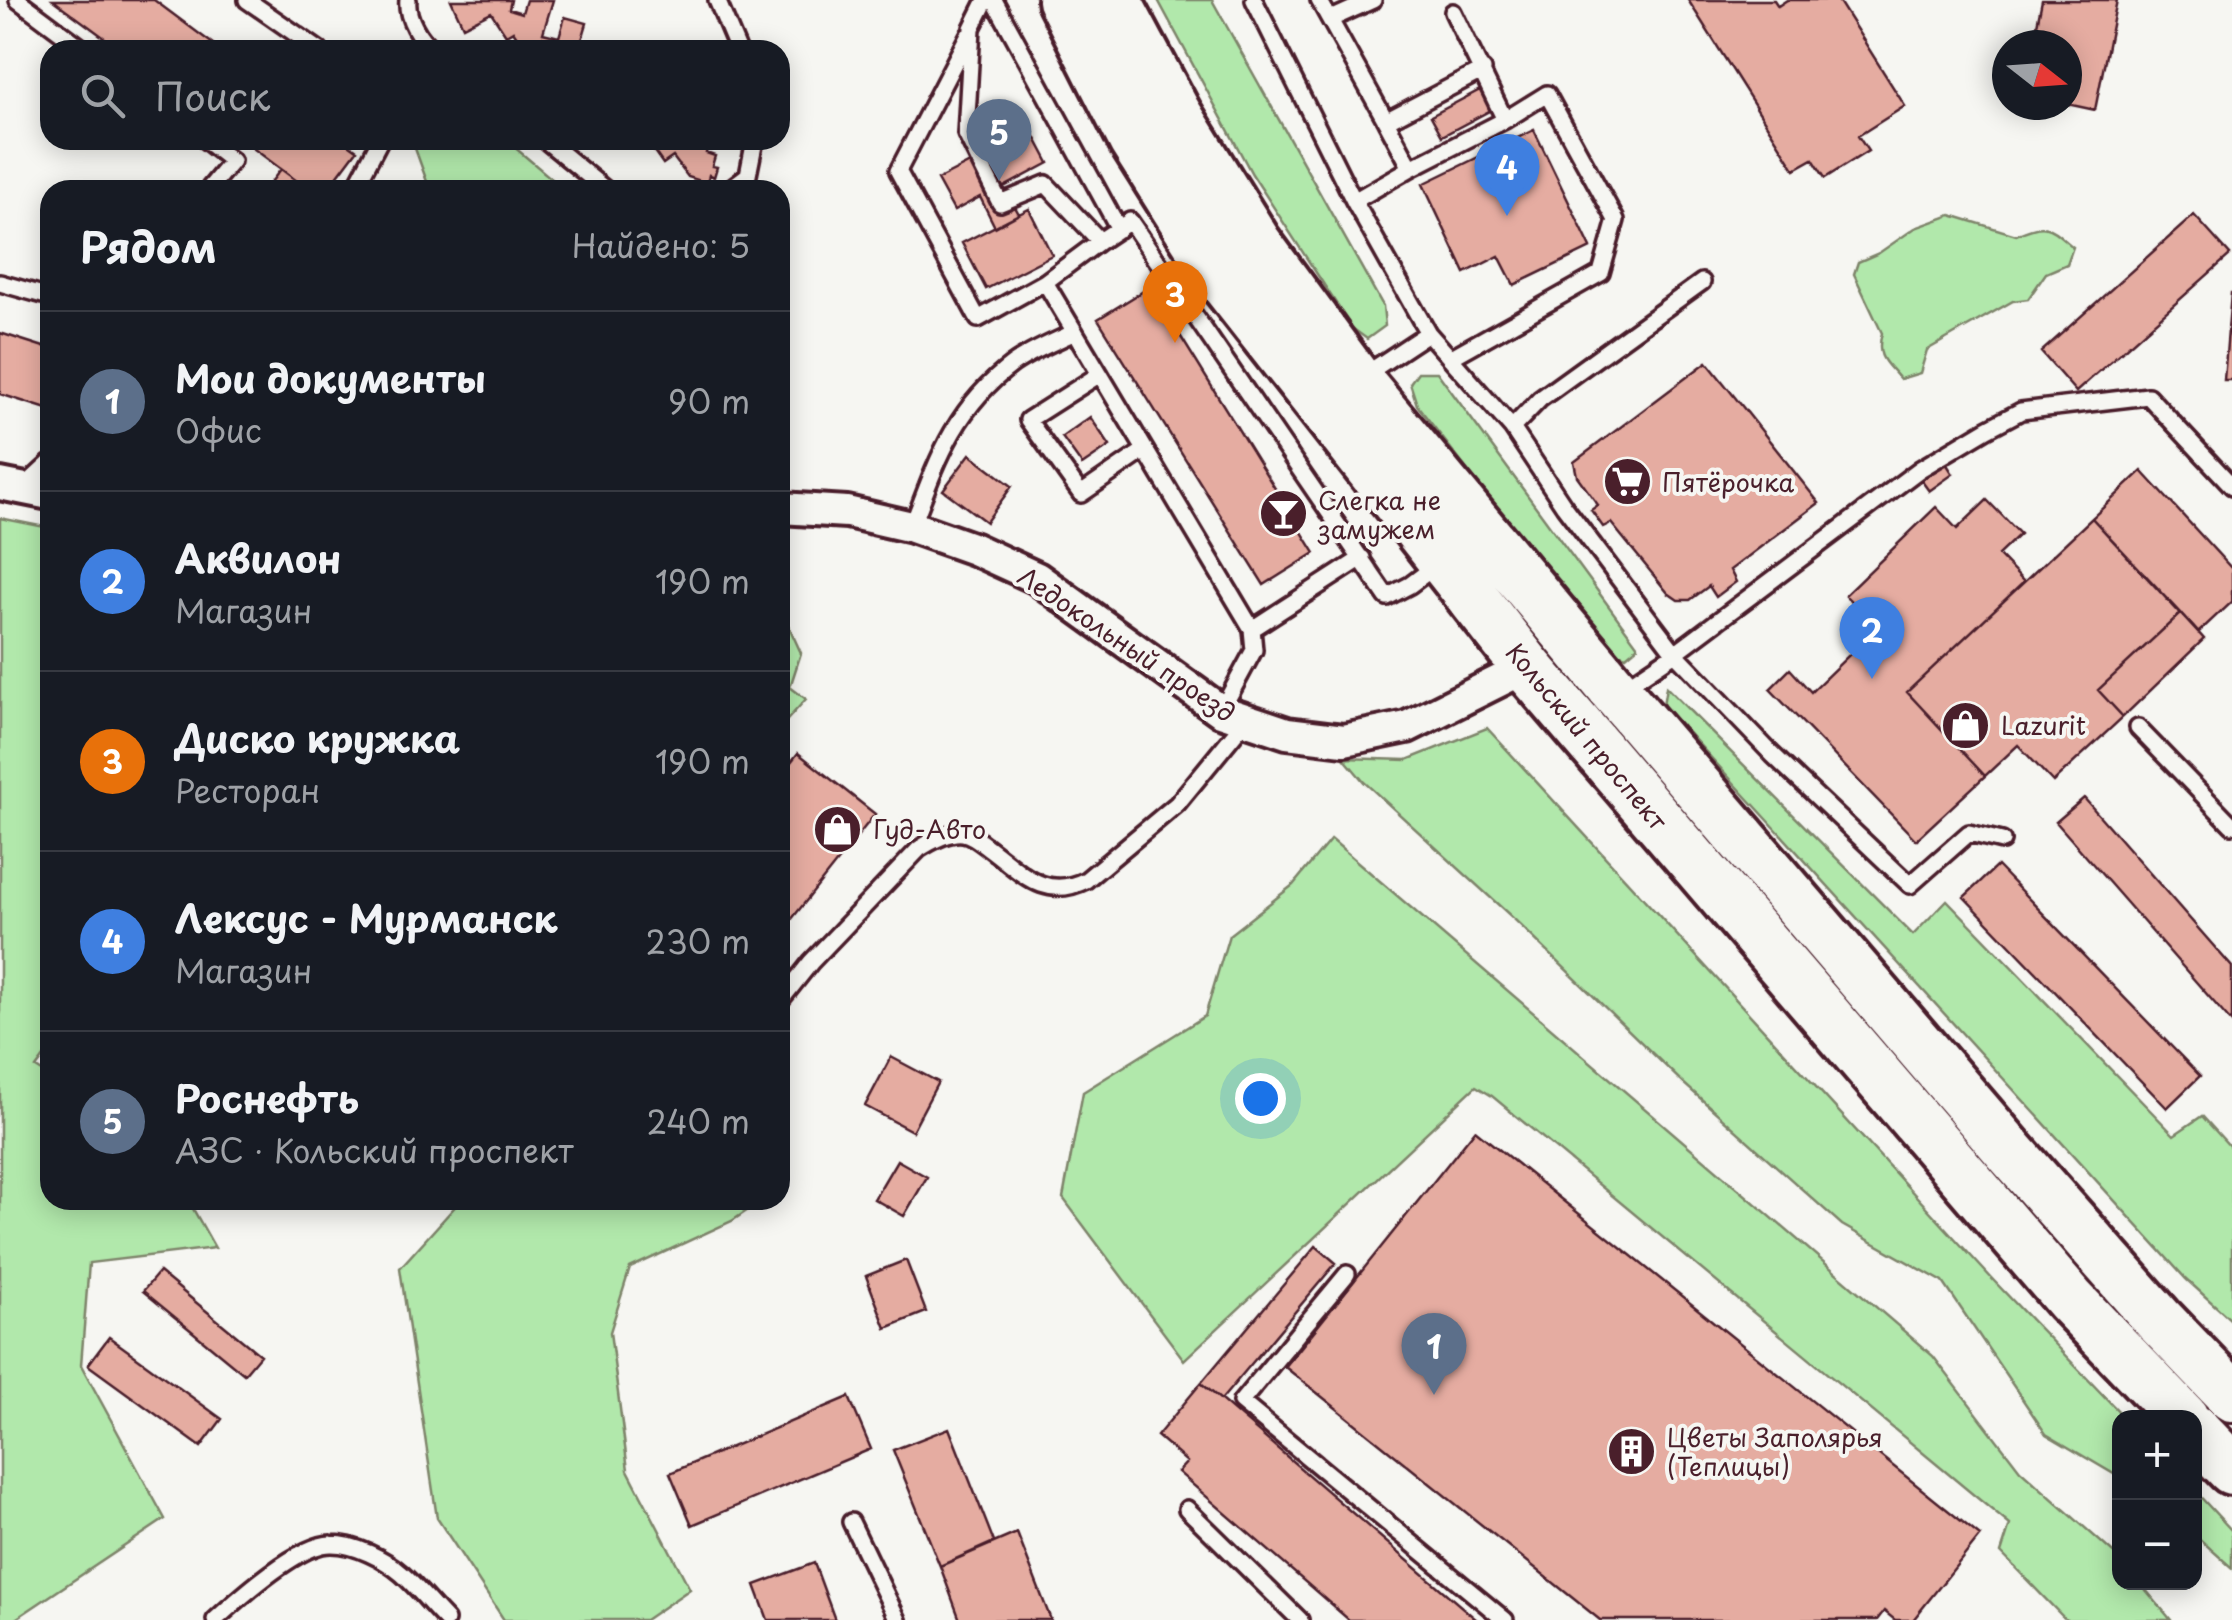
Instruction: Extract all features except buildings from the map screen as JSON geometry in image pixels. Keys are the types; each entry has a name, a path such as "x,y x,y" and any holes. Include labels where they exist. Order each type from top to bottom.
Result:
{"main road":[{"name":"Кольский проспект","path":"1063,0 1134,140 1142,212 1219,274 1427,573 1527,668 2070,1300 2175,1410"},
{"name":"Кольский проспект","path":"1115,0 1176,114 1256,243 1357,380 1616,692 2012,1154 2232,1396"},
{"path":"1527,668 1568,634"},
{"path":"2202,1438 2232,1469"}],"street":[{"name":"Ледокольный проезд","path":"790,509 847,512 912,527 974,549 1036,578 1233,716 1287,733 1344,740 1407,727 1527,668"}],"lane":[{"path":"18,0 72,40"},
{"path":"247,0 305,40"},
{"path":"408,0 407,10 422,40"},
{"path":"717,0 734,40"},
{"path":"1142,212 1044,282 978,318 898,171 990,0 1142,212 1387,597 1427,573"},
{"path":"1254,0 1354,200 1428,333 1512,428 1564,506 1675,653 1910,886 1969,832 2002,841"},
{"path":"1319,0 1411,168"},
{"path":"1330,19 1373,0"},
{"path":"1454,12 1505,120"},
{"path":"972,28 966,134 1000,204 1046,184 1100,241"},
{"path":"1386,121 1483,70"},
{"path":"1354,200 1546,94 1616,220 1601,273 1450,358"},
{"path":"216,180 232,161 217,150"},
{"path":"359,180 375,150"},
{"path":"557,150 594,180"},
{"path":"740,180 748,174 754,150"},
{"path":"790,988 810,962 919,849 933,840 962,832 1037,883 1054,890 1071,888 1086,880 1177,804 1221,754 1254,650 1252,629 1044,282"},
{"path":"1512,428 1540,399 1702,282"},
{"path":"0,283 40,294"},
{"path":"912,527 943,447 964,411 988,384 1016,362 1074,332"},
{"path":"1357,380 1428,333"},
{"path":"1100,374 1028,420 1081,494 1146,450"},
{"path":"1616,692 1675,653 1920,469 2022,411 2148,396 2232,486"},
{"path":"1252,629 1362,558"},
{"path":"2138,728 2232,825"},
{"path":"1348,1274 1241,1402 1504,1620"},
{"path":"1187,1509 1300,1620"},
{"path":"851,1522 898,1620"},
{"path":"214,1620 307,1551 330,1543 367,1552 400,1572 446,1620"}],"green space":[{"path":"1158,0 1212,0 1383,306 1385,326 1367,339 1352,328 1252,174"},
{"path":"416,150 518,150 553,180 426,180"},
{"path":"1951,215 2016,235 2047,228 2073,247 2067,264 2046,273 2028,299 2013,301 1927,350 1920,373 1900,379 1881,354 1882,333 1854,274 1858,262 1879,253 1915,228"},
{"path":"1418,372 1437,372 1638,646 1626,656 1606,649 1417,405 1410,383"},
{"path":"0,518 40,526 40,1063 36,1068 40,1071 40,1210 194,1210 215,1248 89,1263 81,1365 165,1519 14,1620 0,1620"},
{"path":"790,629 801,653 790,687"},
{"path":"790,687 806,699 790,717"},
{"path":"1666,687 1913,935 1947,900 2174,1135 2202,1116 2232,1149 2232,1321 2186,1279 1663,705"},
{"path":"1487,728 1994,1281 2117,1410 2112,1410 2112,1473 2046,1434 1943,1282 1842,1225 1681,1081 1515,920 1364,782 1344,758 1407,760"},
{"path":"1331,839 1933,1356 2020,1470 2112,1552 2112,1590 2146,1590 2171,1620 2066,1620 2001,1553 2010,1525 1476,1086 1184,1360 1063,1198 1083,1092 1205,1016 1229,935 1293,885"},
{"path":"452,1210 748,1210 630,1268 610,1332 628,1470 690,1589 645,1620 504,1620 437,1518 400,1268"},
{"path":"2202,1499 2232,1531 2232,1568 2202,1541"}],"place":[{"name":"Роснефть","path":"999,181"},
{"name":"Лексус - Мурманск","path":"1507,216"},
{"name":"Диско кружка","path":"1175,343"},
{"name":"Пятёрочка","path":"1627,482"},
{"name":"Слегка не замужем","path":"1283,514"},
{"name":"Аквилон","path":"1872,679"},
{"name":"Lazurit","path":"1966,725"},
{"name":"Гуд-Авто","path":"838,829"},
{"name":"Мои документы","path":"1434,1395"},
{"name":"Цветы Заполярья (Теплицы)","path":"1632,1451"}]}
